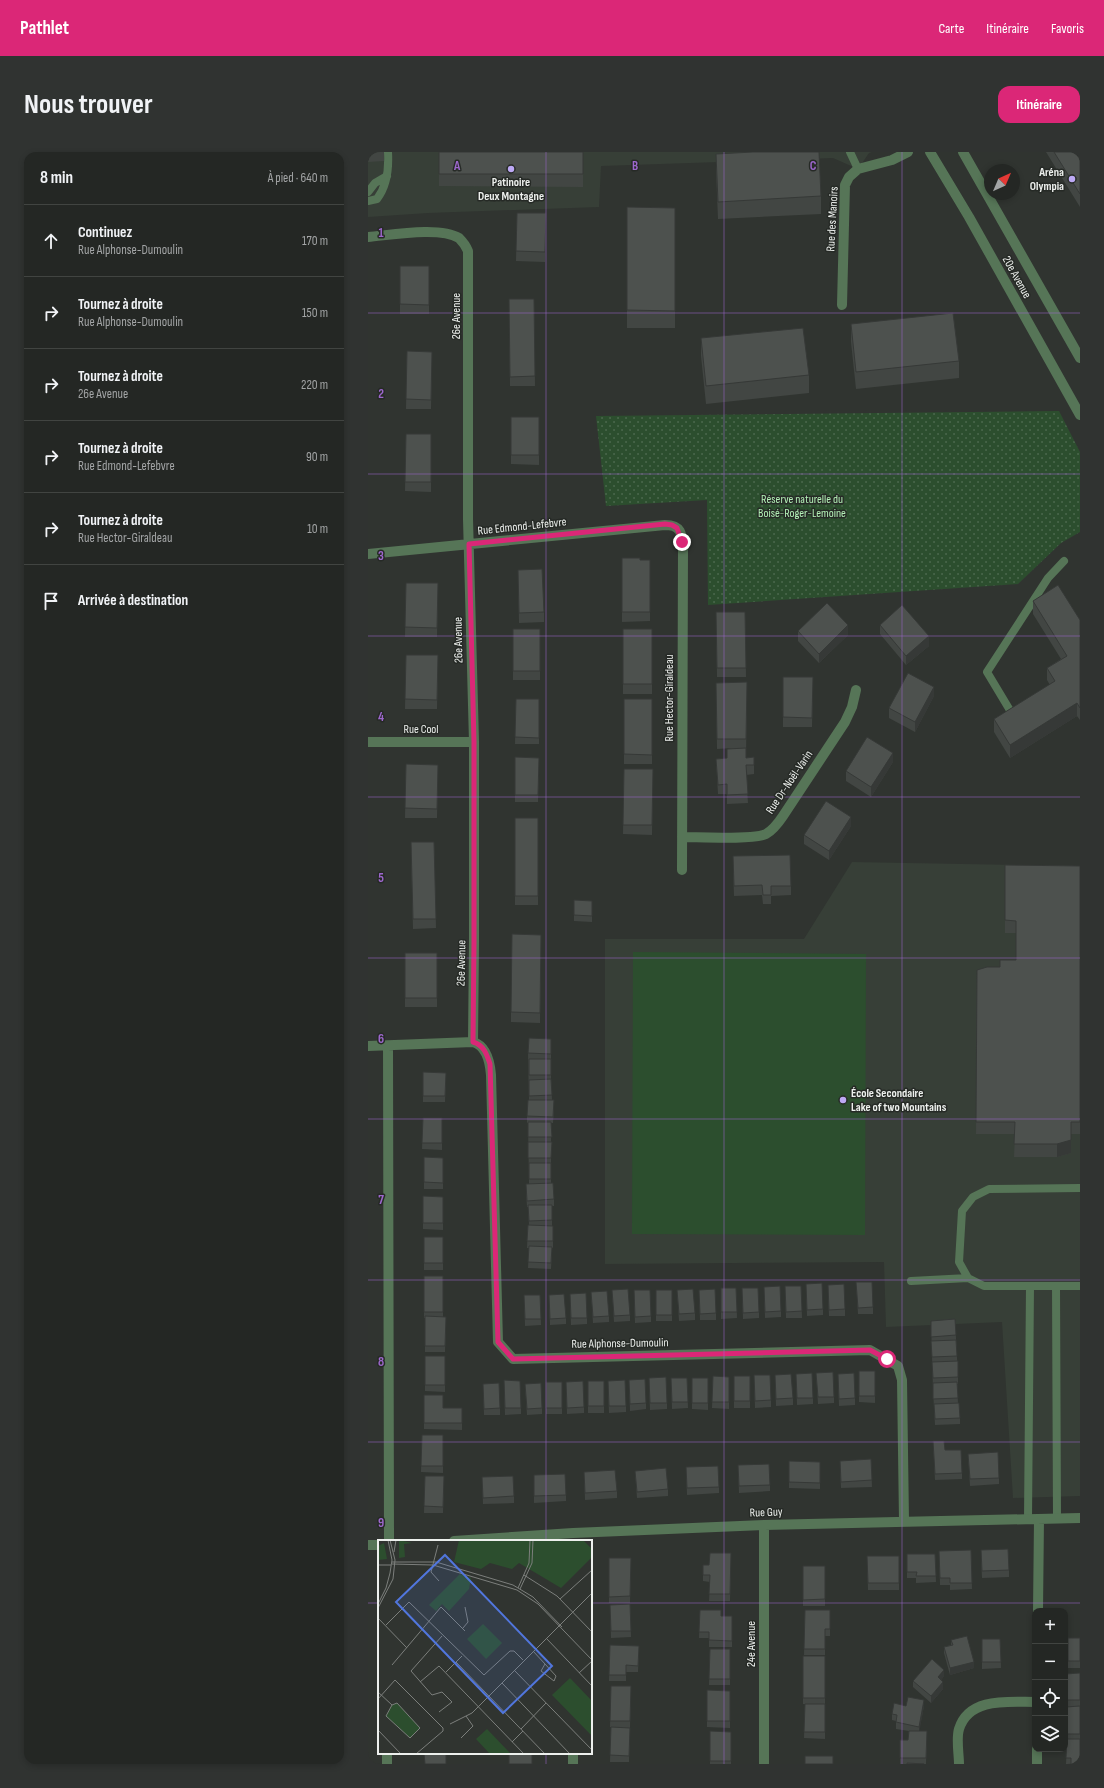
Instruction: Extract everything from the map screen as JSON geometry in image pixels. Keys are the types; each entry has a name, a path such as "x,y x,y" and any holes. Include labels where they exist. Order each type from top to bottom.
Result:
{"street":[{"path":"858,169 892,160 908,152"},
{"name":"20e Avenue","path":"930,152 1080,415"},
{"name":"20e Avenue","path":"963,152 1080,358"},
{"name":"Rue des Manoirs","path":"842,305 844,188 848,177 858,169"},
{"name":"26e Avenue","path":"368,237 432,233 447,234 460,239 468,251 469,544 474,742 473,1042"},
{"name":"Rue Edmond-Lefebvre","path":"368,554 665,524 672,525 677,528"},
{"name":"Rue Hector-Giraldeau","path":"677,528 682,536 683,548 682,870"},
{"name":"Rue Dr-Noël-Varin","path":"682,837 750,837 766,834 772,829 783,816 846,722 852,707 856,690"},
{"name":"Rue Cool","path":"368,742 474,742"},
{"path":"368,1046 473,1042"},
{"name":"Rue Alphonse-Dumoulin","path":"473,1042 482,1048 487,1054 490,1064 498,1342 513,1359 870,1350 898,1366 902,1380 904,1521"},
{"path":"388,1046 388,1540"},
{"name":"Rue Guy","path":"484,1540 573,1537 764,1525 1080,1518"},
{"path":"1038,1608 1039,1519"},
{"name":"24e Avenue","path":"764,1525 764,1764"},
{"path":"959,1764 959,1730 967,1715 987,1703 1032,1702"},
{"path":"1037,1752 1037,1764"}],"lane":[{"path":"368,201 376,199 384,190 388,168 388,152"},
{"path":"850,152 858,169"},
{"path":"368,192 375,183 387,176"},
{"path":"1014,717 987,672 1048,578 1064,561"},
{"path":"968,1278 959,1262 962,1211 973,1197 989,1189 1080,1188"},
{"path":"911,1281 968,1278 984,1286 1080,1286"},
{"path":"1028,1519 1030,1286"},
{"path":"1056,1286 1057,1519"}],"shaded area":[{"path":"368,152 872,152 869,153 858,169 833,158 601,166 599,207 428,213 368,217"},
{"name":"École Secondaire Lake of two Mountains","path":"852,862 1080,866 1080,1496 1013,1498 1002,1322 886,1327 884,1262 605,1264 605,939 804,939"}],"green space":[{"name":"Réserve naturelle du Boisé-Roger-Lemoine","path":"1059,411 1080,452 1080,532 1061,543 1018,584 708,605 707,500 606,506 596,416"},
{"path":"633,952 866,954 865,1235 632,1234"}],"building":[{"name":"Patinoire Deux Montagne","path":"439,152 583,152 583,174 439,174"},
{"path":"753,152 819,152 821,196 718,202 716,154"},
{"path":"1054,152 1080,152 1080,194"},
{"path":"627,207 675,208 675,311 627,310"},
{"path":"517,213 546,213 545,252 516,251"},
{"path":"400,266 429,266 429,305 400,304"},
{"path":"509,299 534,299 535,376 510,377"},
{"path":"953,313 959,361 856,372 851,324"},
{"path":"803,328 809,375 706,386 701,338"},
{"path":"407,351 432,352 431,400 406,399"},
{"path":"511,417 539,417 539,455 511,455"},
{"path":"406,434 431,434 431,482 405,482"},
{"path":"622,558 640,558 640,560 650,560 650,612 622,612"},
{"path":"542,569 544,612 519,613 518,570"},
{"path":"406,583 438,583 437,628 405,627"},
{"path":"1058,585 1080,620 1080,708 1077,703 1010,745 994,719 1055,681 1047,668 1067,656 1033,601"},
{"path":"827,603 848,625 819,654 798,631"},
{"path":"902,605 929,636 906,656 880,625"},
{"path":"716,612 745,612 746,668 717,668"},
{"path":"513,629 540,629 540,671 513,671"},
{"path":"623,629 652,629 652,684 623,684"},
{"path":"406,655 438,655 437,700 405,699"},
{"path":"908,673 934,687 915,722 889,708"},
{"path":"783,677 813,677 812,718 783,717"},
{"path":"747,682 746,739 717,739 716,683"},
{"path":"516,699 539,699 539,738 515,737"},
{"path":"624,699 652,699 652,755 624,754"},
{"path":"867,737 893,753 871,787 846,771"},
{"path":"746,748 746,758 754,757 754,765 746,765 748,794 727,795 727,784 718,785 716,759 727,758 727,749"},
{"path":"515,757 539,758 538,795 515,795"},
{"path":"406,764 438,765 437,809 405,808"},
{"path":"624,769 653,769 652,825 623,825"},
{"path":"826,801 851,817 829,851 804,835"},
{"path":"515,818 538,818 538,896 515,896"},
{"path":"411,842 434,842 436,919 413,919"},
{"path":"790,855 791,886 771,886 771,895 763,895 762,885 734,886 733,856"},
{"path":"1005,865 1080,866 1080,1122 1071,1122 1071,1140 1057,1144 1014,1144 1015,1122 976,1122 977,970 987,967 1000,967 1000,960 1016,960 1016,921 1005,920"},
{"path":"574,900 592,901 592,916 574,915"},
{"path":"512,934 541,935 540,1013 511,1012"},
{"path":"405,953 437,953 437,998 405,998"},
{"path":"529,1038 551,1039 551,1054 528,1053"},
{"path":"529,1059 551,1059 551,1075 529,1075"},
{"path":"423,1072 446,1073 445,1096 423,1096"},
{"path":"551,1079 552,1095 529,1096 529,1080"},
{"path":"528,1100 554,1100 553,1117 527,1116"},
{"path":"423,1118 442,1118 442,1143 422,1143"},
{"path":"528,1122 551,1122 552,1137 528,1137"},
{"path":"528,1142 552,1142 551,1158 528,1158"},
{"path":"424,1157 443,1158 443,1183 424,1182"},
{"path":"529,1163 551,1163 551,1179 529,1179"},
{"path":"553,1183 554,1199 527,1201 526,1184"},
{"path":"423,1196 443,1197 443,1223 423,1223"},
{"path":"528,1205 552,1205 552,1220 529,1221"},
{"path":"528,1225 553,1226 553,1241 527,1241"},
{"path":"424,1237 443,1237 443,1263 424,1263"},
{"path":"529,1246 552,1247 551,1263 528,1262"},
{"path":"424,1276 443,1276 443,1312 424,1312"},
{"path":"856,1282 872,1282 873,1307 858,1308"},
{"path":"822,1283 823,1309 807,1310 806,1284"},
{"path":"844,1284 845,1309 829,1310 828,1285"},
{"path":"780,1286 781,1311 765,1312 764,1287"},
{"path":"785,1286 801,1286 802,1311 786,1312"},
{"path":"721,1288 736,1288 737,1312 721,1312"},
{"path":"742,1288 758,1288 759,1312 743,1313"},
{"path":"628,1289 630,1315 614,1316 612,1290"},
{"path":"693,1289 695,1313 679,1314 677,1290"},
{"path":"715,1289 716,1313 700,1314 699,1290"},
{"path":"634,1290 650,1290 651,1316 635,1317"},
{"path":"656,1290 672,1290 672,1315 656,1315"},
{"path":"607,1291 609,1316 593,1317 591,1292"},
{"path":"586,1293 587,1318 571,1318 570,1294"},
{"path":"564,1294 566,1318 550,1319 549,1295"},
{"path":"524,1295 540,1295 541,1319 525,1319"},
{"path":"425,1316 446,1317 445,1346 425,1346"},
{"path":"955,1319 956,1335 931,1337 931,1321"},
{"path":"956,1340 957,1356 932,1357 931,1341"},
{"path":"425,1356 445,1356 445,1385 425,1385"},
{"path":"958,1361 958,1377 933,1378 932,1362"},
{"path":"859,1371 875,1371 875,1396 859,1396"},
{"path":"833,1372 834,1397 818,1397 816,1373"},
{"path":"812,1373 813,1398 797,1398 796,1374"},
{"path":"854,1373 855,1398 839,1399 838,1374"},
{"path":"791,1374 793,1398 776,1399 775,1375"},
{"path":"754,1375 770,1375 771,1400 755,1401"},
{"path":"713,1376 729,1377 729,1402 712,1402"},
{"path":"734,1376 750,1376 750,1401 734,1401"},
{"path":"666,1377 667,1403 650,1403 649,1378"},
{"path":"671,1378 687,1378 688,1402 672,1402"},
{"path":"692,1378 708,1378 708,1403 692,1403"},
{"path":"645,1379 646,1403 630,1404 629,1380"},
{"path":"504,1380 520,1381 521,1408 505,1408"},
{"path":"625,1380 626,1406 609,1406 608,1381"},
{"path":"583,1381 584,1407 567,1408 566,1382"},
{"path":"588,1381 604,1381 604,1406 588,1406"},
{"path":"546,1382 562,1382 562,1408 546,1408"},
{"path":"957,1382 958,1398 933,1399 933,1383"},
{"path":"499,1383 500,1408 484,1409 483,1384"},
{"path":"541,1383 542,1408 527,1409 525,1384"},
{"path":"424,1395 443,1395 443,1408 462,1408 462,1423 424,1423"},
{"path":"959,1403 960,1418 935,1419 934,1404"},
{"path":"422,1435 443,1435 443,1466 421,1466"},
{"path":"933,1441 944,1441 945,1450 961,1450 962,1473 935,1474"},
{"path":"998,1452 999,1478 970,1479 968,1454"},
{"path":"871,1459 872,1480 841,1482 840,1461"},
{"path":"789,1461 820,1462 820,1483 789,1482"},
{"path":"769,1464 770,1485 739,1486 738,1465"},
{"path":"718,1466 719,1487 687,1488 686,1467"},
{"path":"666,1468 668,1489 637,1492 635,1471"},
{"path":"615,1470 617,1491 585,1493 584,1472"},
{"path":"565,1474 566,1495 534,1496 534,1475"},
{"path":"425,1476 444,1476 443,1507 424,1506"},
{"path":"513,1476 514,1496 483,1498 482,1477"},
{"path":"1008,1549 1009,1570 982,1571 981,1550"},
{"path":"971,1550 972,1583 950,1583 950,1578 940,1578 939,1551"},
{"path":"710,1553 731,1553 730,1594 709,1594 710,1575 703,1575 703,1565 709,1565"},
{"path":"907,1554 935,1554 936,1576 916,1576 917,1572 907,1572"},
{"path":"867,1556 899,1556 899,1583 868,1583"},
{"path":"609,1558 631,1558 630,1596 609,1597"},
{"path":"803,1566 825,1566 825,1599 803,1600"},
{"path":"630,1604 631,1631 611,1631 610,1605"},
{"path":"700,1610 721,1610 721,1616 732,1616 732,1641 709,1640 709,1632 699,1632"},
{"path":"805,1610 830,1610 830,1629 825,1629 825,1649 804,1649"},
{"path":"967,1636 974,1662 950,1668 944,1647 953,1645 951,1640"},
{"path":"1068,1638 1080,1638 1080,1661 1068,1661"},
{"path":"982,1639 1000,1639 1001,1662 982,1662"},
{"path":"610,1645 639,1646 638,1666 626,1665 626,1675 609,1675"},
{"path":"710,1649 730,1649 730,1679 709,1679"},
{"path":"803,1656 825,1656 825,1698 803,1698"},
{"path":"932,1659 944,1670 938,1677 943,1682 931,1696 913,1681"},
{"path":"1080,1673 1080,1700 1068,1700 1068,1674"},
{"path":"611,1686 631,1686 630,1721 610,1721"},
{"path":"707,1690 730,1691 730,1721 707,1721"},
{"path":"908,1697 924,1700 919,1727 896,1722 897,1715 892,1714 894,1703 906,1706"},
{"path":"805,1704 825,1704 825,1732 804,1732"},
{"path":"1080,1706 1080,1734 1068,1734 1068,1707"},
{"path":"611,1727 630,1728 629,1756 610,1755"},
{"path":"710,1731 731,1732 731,1761 710,1761"},
{"path":"909,1731 927,1731 926,1758 900,1758 900,1740 908,1740"},
{"path":"1068,1739 1080,1739 1080,1764 1071,1764 1071,1758 1066,1758 1066,1752 1068,1752"},
{"path":"424,1754 446,1754 446,1764 425,1764"},
{"path":"509,1754 532,1754 532,1764 509,1764"},
{"path":"805,1756 833,1756 833,1764 805,1764"}],"place":[{"name":"Patinoire Deux Montagne","path":"511,169"},
{"name":"Aréna Olympia","path":"1072,179"},
{"name":"École Secondaire Lake of two Mountains","path":"843,1100"}],"route":[{"path":"682,542 680,531 675,526 665,524 469,544 474,742 473,1042 482,1048 487,1054 491,1075 498,1342 513,1359 870,1350 887,1359"}]}
